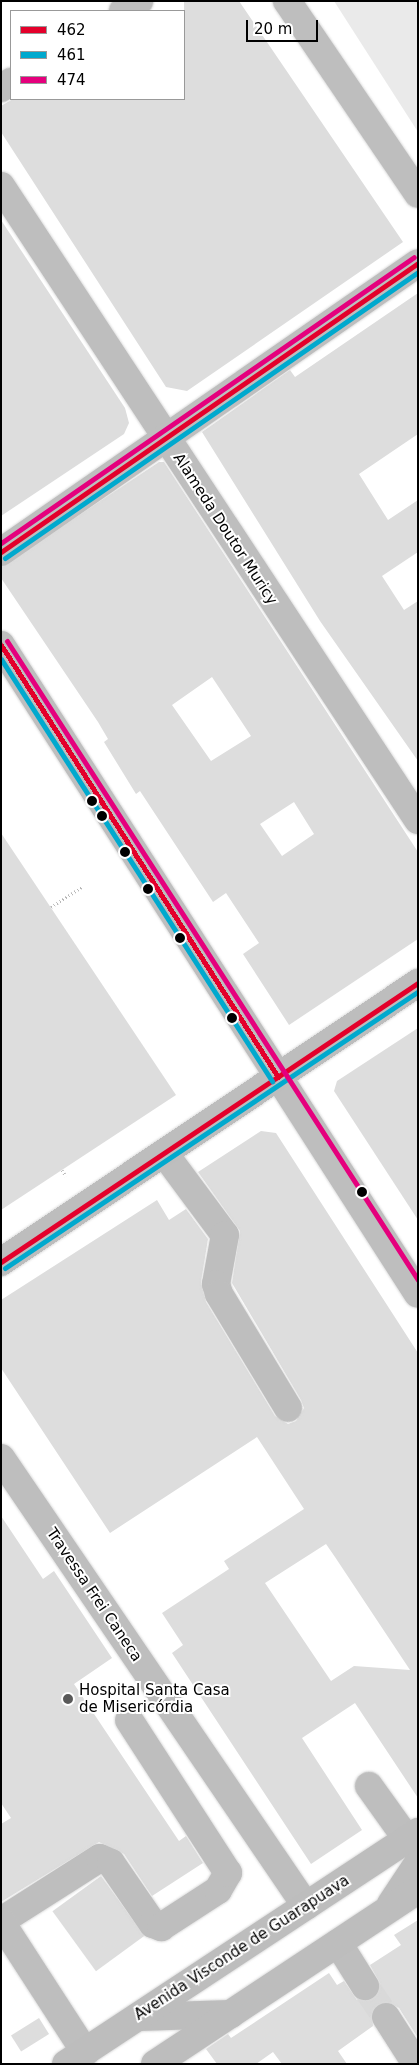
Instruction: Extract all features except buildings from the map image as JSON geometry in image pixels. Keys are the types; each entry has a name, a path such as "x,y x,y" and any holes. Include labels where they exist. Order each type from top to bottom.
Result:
{"main road":[{"path":"1,1262 418,983"},
{"path":"387,1911 414,1844"},
{"name":"Avenida Visconde de Guarapuava","path":"76,2058 306,1906 414,1844"},
{"path":"155,2064 418,1890"},
{"path":"138,2017 231,2014"}],"street":[{"path":"125,10 139,1"},
{"path":"287,1 418,194"},
{"name":"Alameda Doutor Muricy","path":"1,186 418,820"},
{"path":"1,552 418,263"},
{"path":"1,645 418,1294"},
{"path":"1,681 35,698"},
{"path":"164,1153 224,1234 216,1284 219,1294 288,1408"},
{"name":"Travessa Frei Caneca","path":"1,1458 306,1906"},
{"path":"76,2058 1,1922 100,1858 111,1863 153,1924 161,1927 218,1890 228,1873 129,1720"},
{"path":"369,1786 414,1844"},
{"path":"338,1943 365,1986"},
{"path":"386,2017 416,2064"}],"path":[{"path":"51,907 83,886"},
{"path":"62,1170 66,1176"}],"shaded area":[{"path":"334,1 418,1 418,132"}],"tunnel":[{"path":"365,1986 386,2017"}],"transit line":[{"name":"474","path":"1,543 414,257"},
{"name":"462","path":"1,552 418,263"},
{"name":"461","path":"5,558 418,272"},
{"name":"474","path":"7,641 418,1280"},
{"name":"462","path":"1,645 278,1077"},
{"name":"461","path":"1,659 272,1081"},
{"name":"462","path":"1,1262 418,983"},
{"name":"461","path":"5,1268 418,992"}],"place":[{"name":"Hospital Santa Casa de Misericórdia","path":"68,1699"}]}
